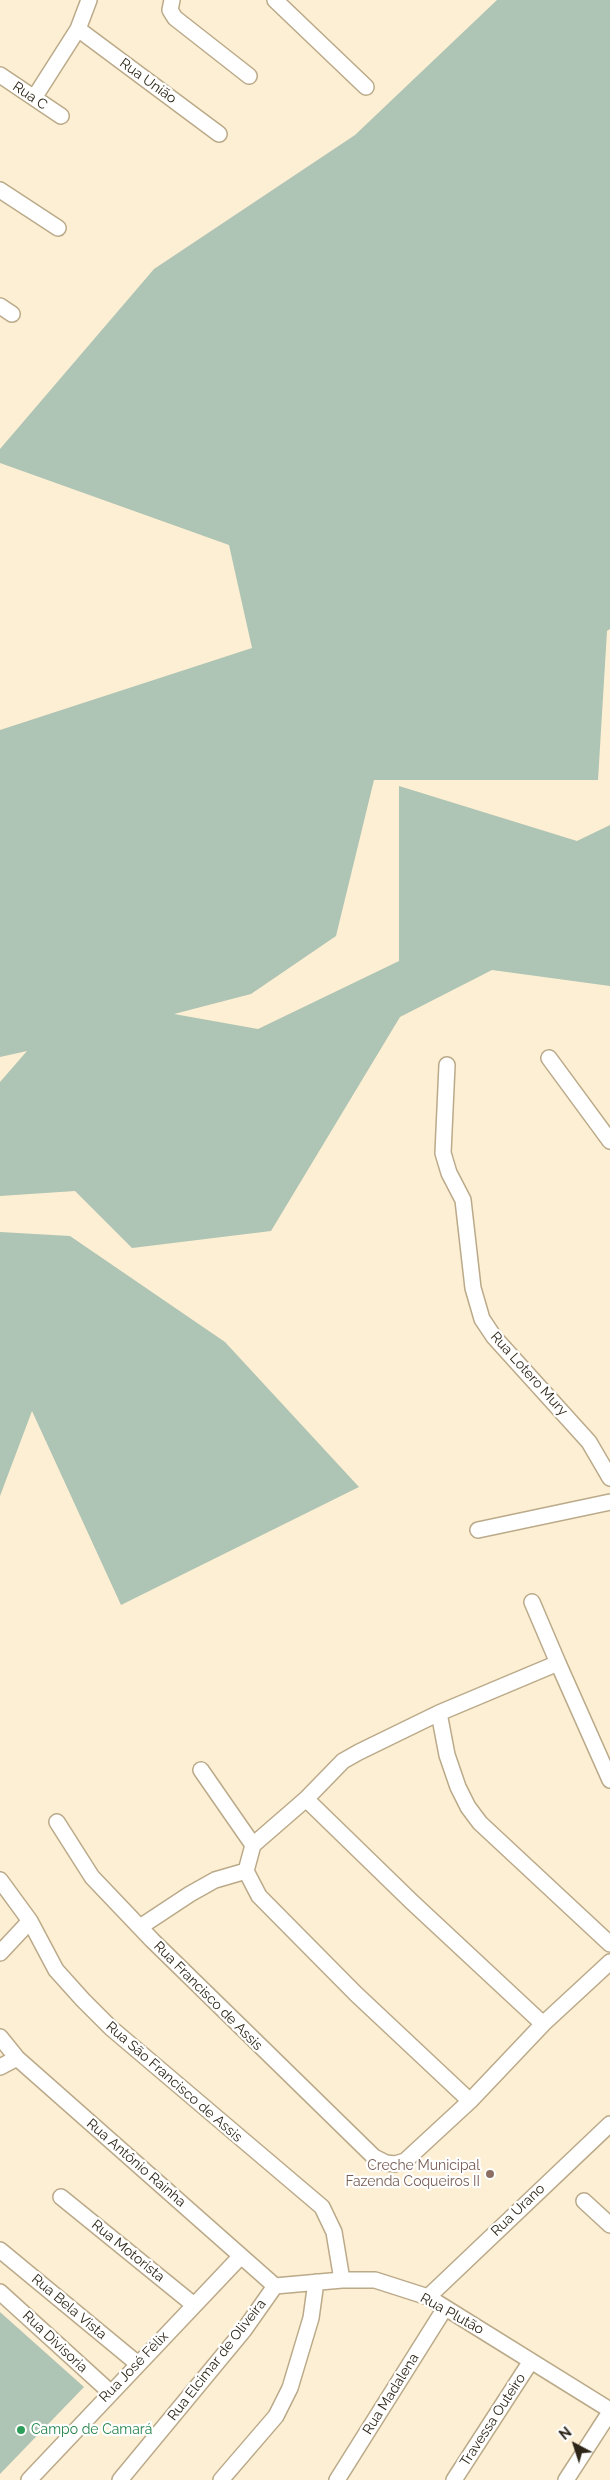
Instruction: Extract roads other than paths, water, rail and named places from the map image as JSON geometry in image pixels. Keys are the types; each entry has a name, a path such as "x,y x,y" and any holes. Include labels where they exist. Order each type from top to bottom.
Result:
{"street":[{"path":"34,98 78,29 89,0"},
{"path":"172,0 170,10 175,18 249,76"},
{"path":"275,0 366,88"},
{"name":"Rua União","path":"78,29 219,134"},
{"name":"Rua C","path":"0,75 61,116"},
{"path":"0,190 58,228"},
{"path":"549,1058 610,1141"},
{"name":"Rua Lotero Mury","path":"447,1065 443,1153 449,1173 463,1200 473,1288 482,1319 494,1337 589,1442 610,1478"},
{"path":"478,1530 610,1502"},
{"path":"532,1602 610,1780"},
{"path":"558,1663 439,1713 343,1761 306,1799 254,1845 248,1858 246,1871 259,1896 356,1994 470,2101 543,2024 610,1962"},
{"path":"439,1713 442,1734 452,1771 468,1807 480,1823 610,1944"},
{"path":"201,1770 254,1845"},
{"path":"306,1799 412,1902 543,2024"},
{"name":"Rua Francisco de Assis","path":"57,1822 92,1878 374,2157 386,2163 395,2164 405,2161 470,2101"},
{"path":"140,1927 207,1885 246,1871"},
{"name":"Rua São Francisco de Assis","path":"0,1880 30,1922 56,1970 111,2028 322,2207 334,2232 342,2280"},
{"path":"0,1953 30,1922"},
{"name":"Rua Antônio Rainha","path":"0,2037 17,2058 275,2286"},
{"path":"0,2067 17,2058"},
{"name":"Rua Urano","path":"428,2297 610,2124"},
{"name":"Rua Motorista","path":"61,2197 194,2305"},
{"path":"584,2201 610,2225"},
{"name":"Rua Bela Vista","path":"0,2250 138,2364"},
{"name":"Rua José Félix","path":"29,2480 240,2256"},
{"name":"Rua Plutão","path":"275,2286 342,2280 375,2280 428,2297 610,2411"},
{"path":"222,2480 276,2416 290,2388 311,2318 316,2282"},
{"name":"Rua Elcimar de Oliveira","path":"120,2480 244,2330 275,2286"},
{"name":"Rua Divisoria","path":"0,2292 110,2392"},
{"name":"Rua Madalena","path":"337,2480 445,2308"},
{"name":"Travessa Outeiro","path":"454,2480 531,2361"},
{"path":"566,2480 610,2411"}],"place":[{"name":"Creche Municipal Fazenda Coqueiros II","path":"490,2174"},
{"name":"Campo de Camará","path":"21,2430"}]}
